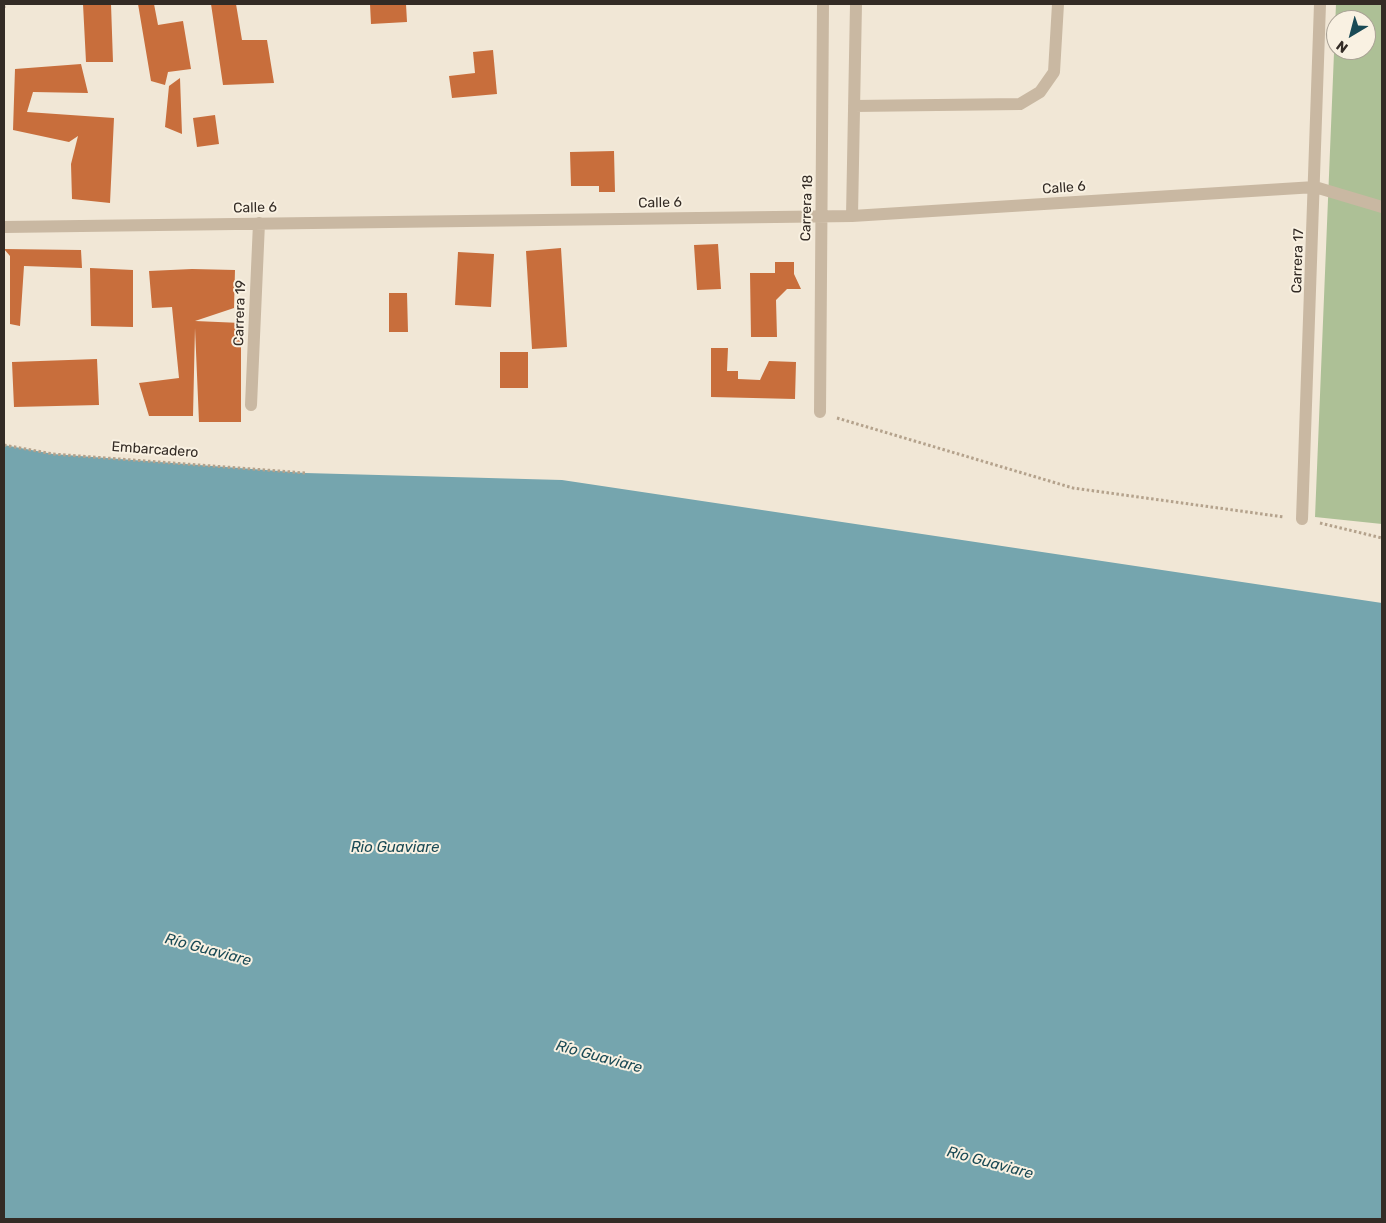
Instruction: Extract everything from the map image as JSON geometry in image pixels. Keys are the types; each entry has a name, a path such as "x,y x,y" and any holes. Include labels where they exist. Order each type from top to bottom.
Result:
{"street":[{"name":"Carrera 18","path":"820,412 823,4"},
{"path":"852,216 856,4"},
{"path":"854,106 1020,104 1040,92 1054,72 1058,4"},
{"name":"Carrera 17","path":"1302,519 1320,4"},
{"name":"Calle 6","path":"4,227 852,216 1315,187"},
{"path":"1315,187 1382,207"},
{"name":"Carrera 19","path":"252,405 259,223"}],"path":[{"path":"820,412 1073,488 1302,519 1382,538"},
{"name":"Embarcadero","path":"4,445 53,454 305,473"}],"green space":[{"path":"1336,4 1382,4 1382,524 1315,517 1334,60 1376,60 1376,10 1336,10"}],"water":[{"name":"Rio Guaviare","path":"4,445 53,454 305,473 562,480 1382,603 1382,1219 4,1219"}],"building":[{"path":"83,4 111,4 113,62 86,62"},
{"path":"138,4 154,4 158,25 183,21 191,69 168,72 165,85 151,81"},
{"path":"211,4 236,4 242,40 267,40 274,83 223,85"},
{"path":"370,4 406,4 407,22 371,24"},
{"path":"493,50 497,94 452,98 449,76 475,73 473,52"},
{"path":"81,64 88,93 33,92 27,112 114,118 110,203 72,199 71,164 78,136 69,142 13,130 15,69"},
{"path":"180,78 182,134 165,127 169,86"},
{"path":"215,115 219,144 197,147 193,118"},
{"path":"614,151 615,192 599,192 599,186 571,186 570,152"},
{"path":"718,244 721,289 697,290 694,245"},
{"path":"561,248 567,347 532,349 526,251"},
{"path":"4,249 81,250 82,268 24,266 20,326 10,324 10,256"},
{"path":"458,252 494,254 491,307 455,305"},
{"path":"775,262 794,262 794,274 801,289 787,289 776,300 777,337 751,337 750,273 775,273"},
{"path":"90,268 133,270 133,327 91,326"},
{"path":"235,270 234,308 195,321 241,323 241,422 199,422 195,328 193,416 149,416 139,383 179,378 172,307 152,308 149,271"},
{"path":"389,293 407,293 408,332 389,332"},
{"path":"711,348 728,348 727,371 738,371 738,379 760,380 769,361 796,362 795,399 711,397"},
{"path":"500,352 528,352 528,388 500,388"},
{"path":"97,359 99,405 14,407 12,362"}],"water label":[{"name":"Río Guaviare","path":"208,950"},
{"name":"Río Guaviare","path":"599,1057"},
{"name":"Río Guaviare","path":"990,1163"}]}
